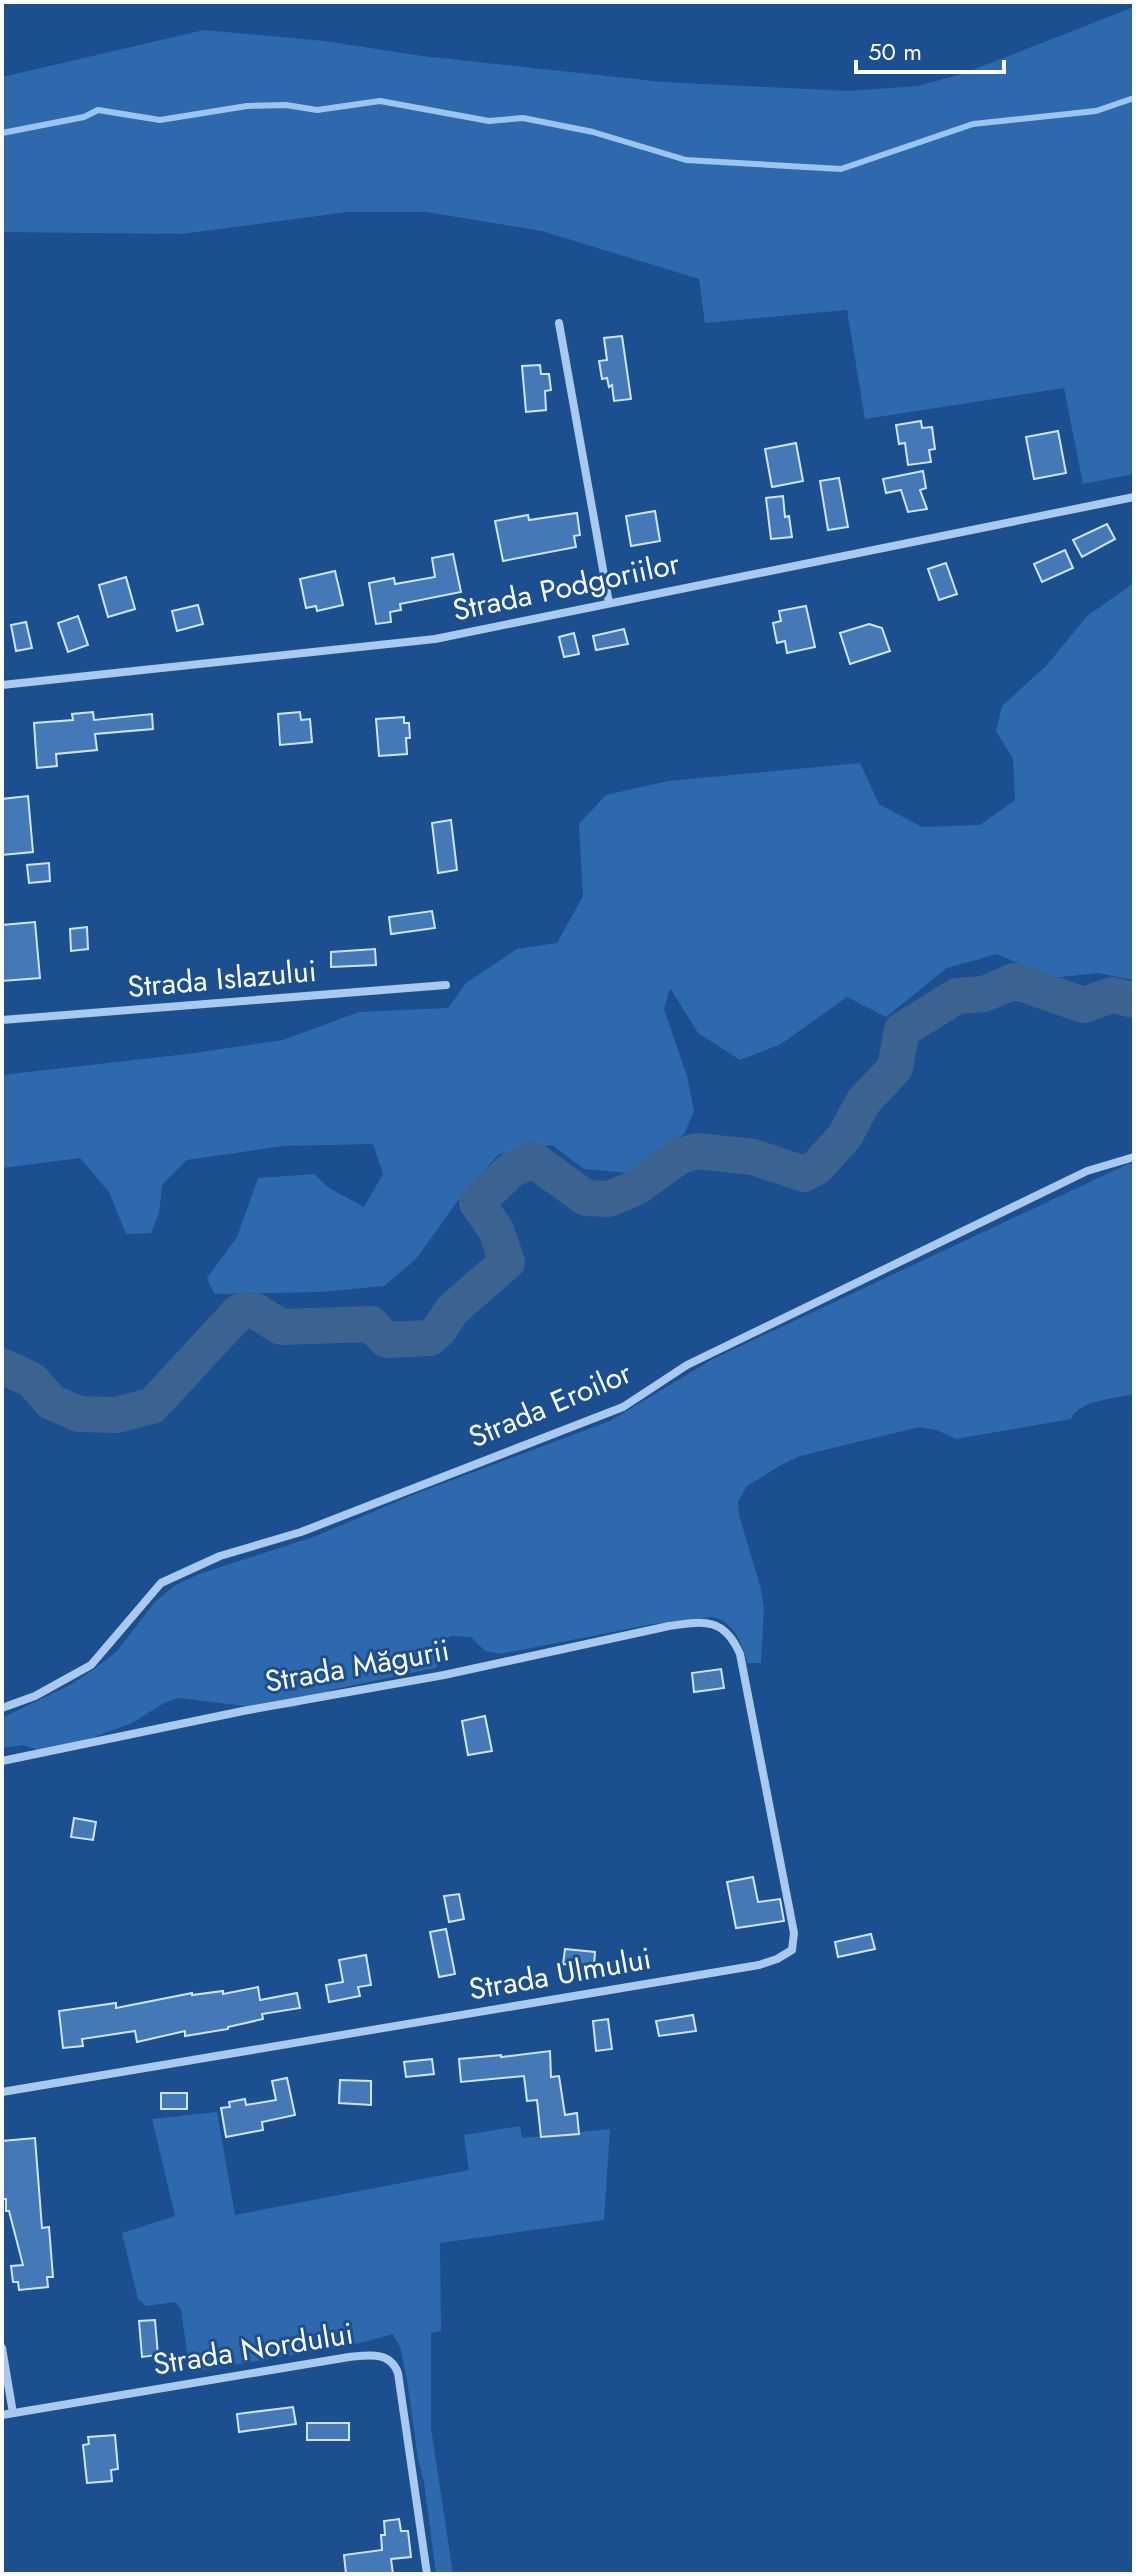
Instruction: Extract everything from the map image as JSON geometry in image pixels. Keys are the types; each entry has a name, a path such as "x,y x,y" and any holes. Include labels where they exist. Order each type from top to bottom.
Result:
{"street":[{"path":"559,323 609,603"},
{"name":"Strada Podgoriilor","path":"2,685 435,639 1134,497"},
{"name":"Strada Islazului","path":"2,1020 446,985"},
{"name":"Strada Eroilor","path":"2,1708 35,1696 91,1665 161,1583 220,1556 301,1532 623,1407 687,1365 823,1298 1087,1171 1134,1157"},
{"name":"Strada Măgurii","path":"2,1761 243,1711 475,1668 669,1626 702,1621 720,1628"},
{"name":"Strada Ulmului","path":"2,2092 759,1965 792,1950 794,1933 740,1654 733,1639 720,1628"},
{"path":"2,2348 13,2413"},
{"name":"Strada Nordului","path":"2,2415 349,2357 381,2356 395,2365 398,2373 427,2574"}],"shaded area":[{"path":"1134,7 1134,474 1083,484 1064,388 865,419 847,310 705,323 699,279 542,231 426,212 348,212 182,234 2,232 2,77 204,30 324,41 422,56 663,82 849,91 918,86 962,74"},
{"path":"1134,583 1134,980 1098,973 1052,978 997,954 947,968 886,1017 847,997 781,1044 740,1060 698,1033 670,988 664,1009 687,1076 694,1111 684,1134 629,1173 584,1169 552,1145 499,1154 459,1199 416,1259 384,1286 321,1292 214,1294 207,1278 237,1237 258,1178 314,1174 329,1188 364,1207 383,1174 373,1144 283,1146 187,1160 162,1185 159,1213 151,1233 126,1234 109,1192 80,1158 2,1168 2,1075 283,1040 359,1012 448,1008 466,983 517,949 557,943 583,896 579,824 606,795 668,781 860,763 879,804 922,827 980,825 1015,800 1013,759 996,731 1002,706 1047,665 1087,616"},
{"path":"1128,1164 1134,1164 1134,1394 1089,1404 1071,1419 956,1439 937,1430 919,1427 800,1456 747,1486 738,1502 739,1515 764,1609 761,1663 747,1663 736,1634 726,1623 712,1617 653,1624 500,1654 485,1651 471,1637 452,1636 442,1640 442,1661 435,1668 331,1690 296,1707 272,1709 178,1698 132,1723 83,1741 38,1750 23,1745 2,1748 2,1718 70,1685 93,1670 117,1651 154,1603 174,1586 199,1574 316,1536 415,1494 610,1421 713,1359"},
{"path":"217,2112 235,2215 469,2170 464,2135 520,2126 522,2138 610,2129 604,2220 440,2243 441,2331 431,2333 431,2428 453,2574 436,2574 407,2379 400,2347 393,2334 352,2345 192,2372 181,2309 175,2302 146,2306 138,2299 122,2233 175,2216 152,2119"}],"building":[{"path":"622,336 631,399 614,401 612,385 609,387 607,378 602,379 599,361 607,360 604,338"},
{"path":"540,365 541,374 549,374 551,390 545,391 546,410 526,412 522,366"},
{"path":"921,421 922,428 932,427 935,449 929,450 931,462 908,465 905,443 899,444 896,425"},
{"path":"1058,431 1066,473 1034,479 1026,437"},
{"path":"796,443 803,481 772,487 765,449"},
{"path":"923,471 926,488 920,490 927,509 908,512 901,490 886,493 883,479"},
{"path":"839,478 848,527 828,530 820,481"},
{"path":"783,496 785,517 789,516 792,537 771,539 766,498"},
{"path":"655,511 660,541 631,546 626,516"},
{"path":"577,513 580,535 574,536 576,547 503,561 495,521 528,515 529,520"},
{"path":"1107,524 1115,539 1082,557 1073,540"},
{"path":"1065,550 1073,568 1042,582 1034,564"},
{"path":"453,554 461,592 400,604 401,610 390,612 391,622 376,624 369,583 394,578 395,584 435,577 432,558"},
{"path":"946,563 957,594 939,600 928,569"},
{"path":"335,571 343,605 317,611 316,606 306,608 300,579"},
{"path":"126,577 135,609 108,617 99,585"},
{"path":"198,605 203,624 177,631 172,611"},
{"path":"806,606 815,647 787,653 785,641 777,643 773,623 781,621 779,611"},
{"path":"78,616 88,645 68,652 58,623"},
{"path":"26,622 32,648 16,651 11,625"},
{"path":"869,624 882,628 890,651 850,664 840,633"},
{"path":"624,629 628,644 596,650 593,636"},
{"path":"574,633 579,654 564,657 559,637"},
{"path":"93,712 94,720 152,714 153,729 95,734 97,750 56,754 57,766 37,768 34,723 73,720 72,714"},
{"path":"300,712 301,720 310,719 312,742 280,745 278,714"},
{"path":"404,717 404,723 409,723 407,754 379,756 376,719"},
{"path":"28,796 33,852 2,855 2,799"},
{"path":"451,820 457,870 438,873 432,823"},
{"path":"49,863 50,881 29,883 27,865"},
{"path":"432,911 435,928 391,934 389,917"},
{"path":"35,922 40,978 2,981 2,925"},
{"path":"87,927 88,949 71,951 70,929"},
{"path":"375,949 376,965 331,967 331,952"},
{"path":"721,1669 724,1688 694,1692 692,1673"},
{"path":"485,1716 492,1751 468,1755 462,1721"},
{"path":"74,1818 96,1822 93,1840 71,1837"},
{"path":"753,1877 758,1902 780,1899 784,1921 736,1928 727,1882"},
{"path":"459,1894 464,1919 449,1922 444,1896"},
{"path":"446,1929 455,1974 439,1977 430,1932"},
{"path":"871,1934 875,1949 838,1957 835,1942"},
{"path":"565,1949 595,1952 594,1967 563,1964"},
{"path":"366,1955 371,1985 358,1987 360,1996 329,2002 326,1985 343,1982 339,1960"},
{"path":"258,1987 260,2000 297,1993 300,2008 262,2014 263,2019 228,2029 185,2036 185,2031 137,2042 135,2031 82,2039 83,2046 63,2048 59,2011 116,2003 116,2008 192,1993 223,1991 223,1994"},
{"path":"693,2015 696,2031 659,2036 656,2021"},
{"path":"608,2019 612,2049 596,2051 593,2021"},
{"path":"550,2051 551,2077 559,2076 565,2115 577,2113 579,2134 541,2137 537,2100 527,2101 524,2076 461,2082 459,2059"},
{"path":"432,2059 434,2074 406,2077 404,2062"},
{"path":"287,2078 295,2115 262,2122 263,2130 226,2137 221,2108 230,2107 229,2102 245,2099 246,2105 276,2100 272,2081"},
{"path":"340,2080 371,2081 371,2105 339,2103"},
{"path":"161,2093 187,2093 187,2109 161,2109"},
{"path":"35,2138 42,2228 49,2227 53,2277 47,2277 48,2287 19,2290 18,2282 13,2282 11,2266 23,2265 9,2211 6,2211 6,2199 2,2199 2,2141"},
{"path":"155,2320 158,2355 142,2357 139,2321"},
{"path":"293,2407 296,2424 239,2432 237,2414"},
{"path":"307,2423 349,2423 349,2440 307,2440"},
{"path":"115,2435 118,2469 111,2470 112,2481 87,2483 83,2445 89,2444 88,2437"},
{"path":"399,2519 401,2531 408,2531 411,2557 391,2559 393,2574 346,2574 344,2555 382,2550 384,2521"}],"waterway":[{"path":"2,133 84,117 98,110 160,120 247,106 286,105 317,110 380,101 489,121 523,118 593,132 686,160 841,169 973,124 1096,111 1134,98"},
{"path":"2,1366 32,1380 51,1402 79,1414 116,1415 152,1406 239,1312 254,1310 281,1327 371,1324 386,1340 430,1338 452,1310 507,1262 496,1230 477,1203 511,1170 533,1160 586,1198 609,1199 637,1187 680,1156 697,1151 753,1157 804,1174 817,1167 845,1136 863,1102 895,1068 902,1030 957,996 984,994 1014,981 1084,1005 1112,995 1134,1000"}]}
